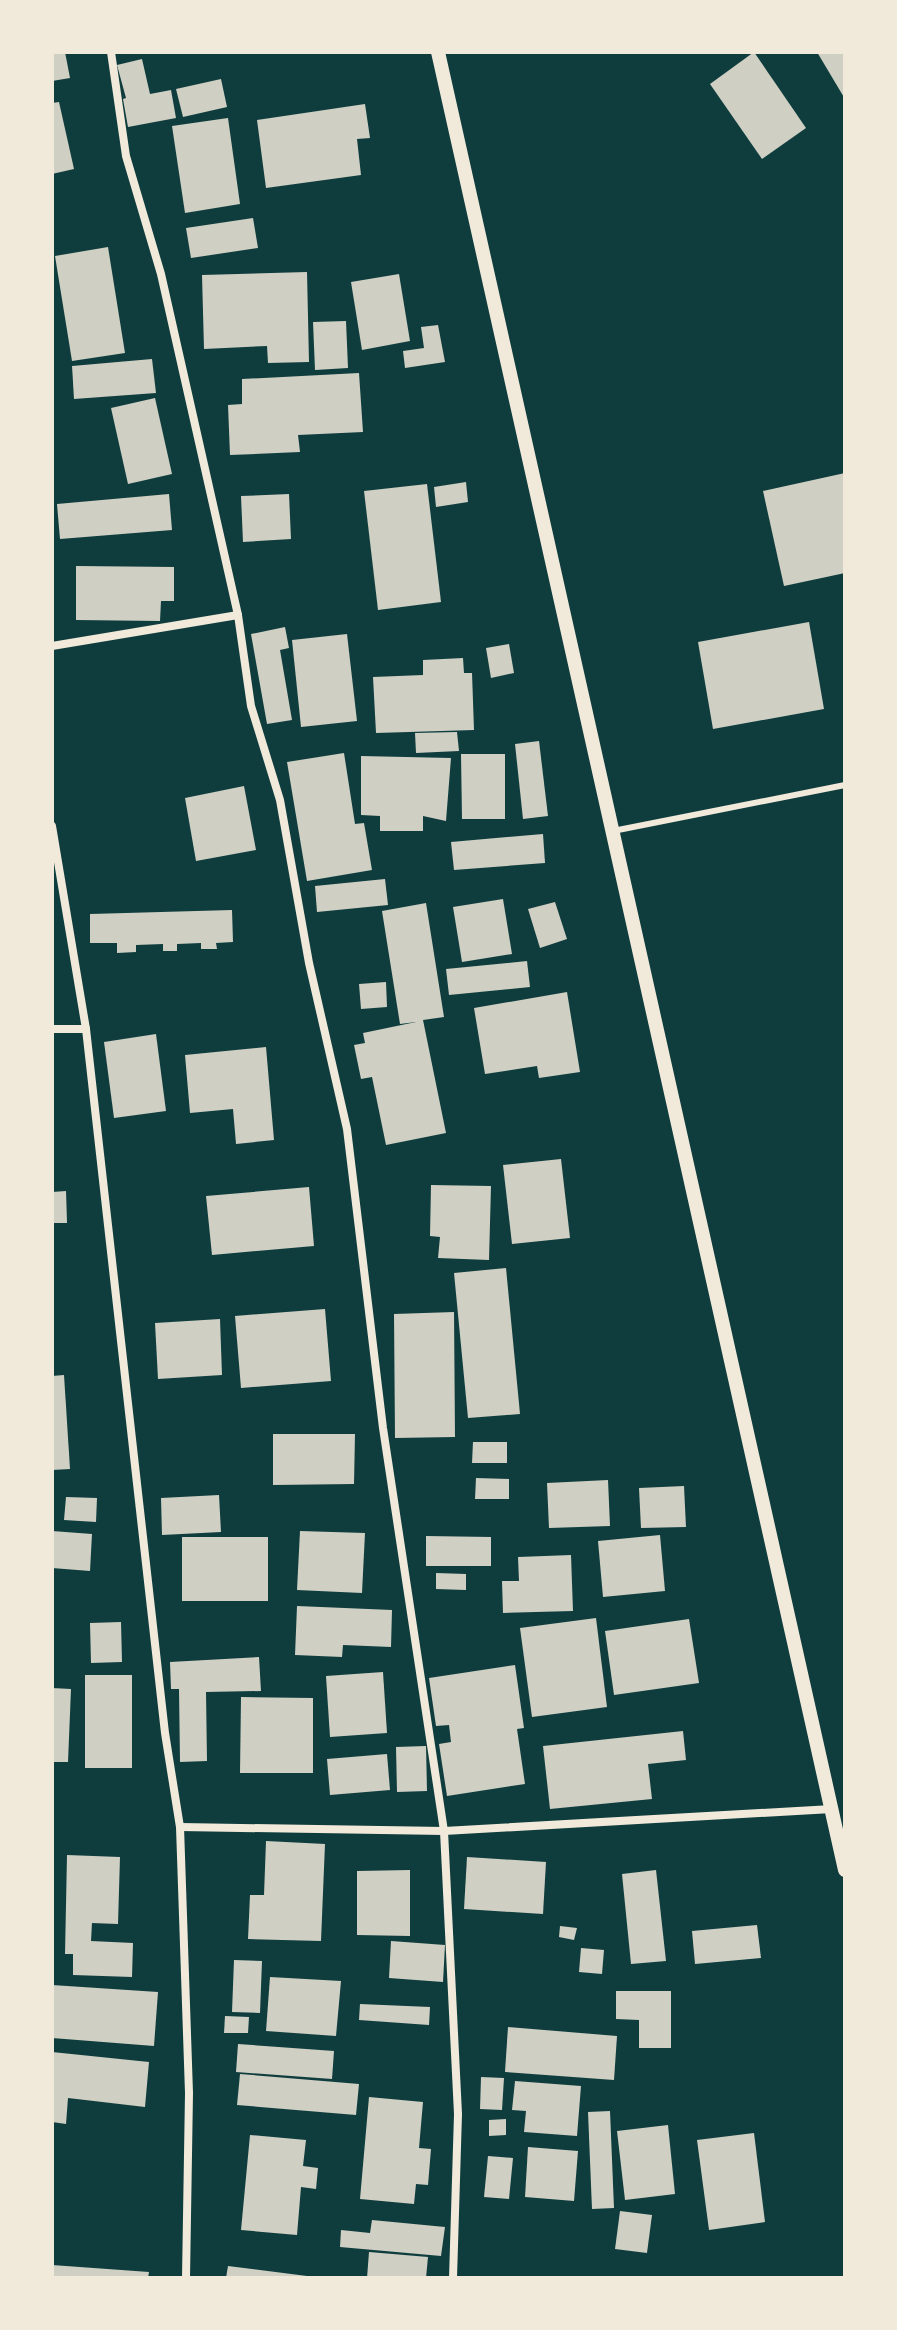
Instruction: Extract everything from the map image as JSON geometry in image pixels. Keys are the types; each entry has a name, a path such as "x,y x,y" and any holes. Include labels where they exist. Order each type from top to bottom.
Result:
{"street":[{"path":"111,52 126,156 161,274 238,615 251,706 280,800 309,963 347,1129 383,1428 444,1831 458,2114 453,2278"},
{"path":"438,52 845,1870"},
{"path":"52,646 238,615"},
{"path":"52,826 86,1029 165,1733 180,1827 189,2093 186,2278"},
{"path":"52,1029 86,1029"},
{"path":"180,1827 444,1831 832,1809"}],"lane":[{"path":"613,831 845,785"}],"building":[{"path":"52,52 65,52 70,78 52,81"},
{"path":"754,52 806,128 762,159 710,84"},
{"path":"817,52 845,52 845,99"},
{"path":"142,59 150,94 171,90 176,118 128,127 123,99 126,98 117,65"},
{"path":"221,79 227,107 183,117 176,89"},
{"path":"59,102 74,169 52,174 52,103"},
{"path":"365,104 370,138 357,139 361,175 266,188 257,120"},
{"path":"228,118 240,204 185,213 172,126"},
{"path":"253,218 258,248 191,258 186,228"},
{"path":"108,247 125,353 72,361 55,256"},
{"path":"307,272 309,362 268,363 267,346 204,349 202,275"},
{"path":"399,274 410,341 362,350 351,282"},
{"path":"346,321 348,368 315,370 313,322"},
{"path":"438,325 445,362 405,368 403,351 424,348 421,327"},
{"path":"152,359 156,393 74,399 72,366"},
{"path":"359,373 363,432 298,435 300,452 230,455 228,405 242,404 242,379"},
{"path":"155,398 172,474 128,484 111,408"},
{"path":"845,473 845,573 784,586 763,491"},
{"path":"466,482 468,502 436,507 434,487"},
{"path":"427,484 441,602 378,610 364,491"},
{"path":"169,494 172,530 60,539 57,504"},
{"path":"289,494 291,539 243,542 241,496"},
{"path":"76,566 174,567 174,601 161,601 160,621 76,620"},
{"path":"809,622 824,709 713,729 698,642"},
{"path":"285,627 289,648 280,650 292,720 267,724 251,634"},
{"path":"347,634 357,721 301,727 292,640"},
{"path":"509,644 514,673 491,678 486,648"},
{"path":"463,658 464,673 472,673 474,730 376,733 373,677 423,675 423,660"},
{"path":"457,732 459,751 416,753 415,733"},
{"path":"539,741 548,816 523,819 515,744"},
{"path":"344,753 355,824 364,823 372,870 307,881 287,762"},
{"path":"461,754 505,754 505,819 462,819"},
{"path":"361,756 451,758 446,821 423,816 423,831 380,831 380,816 361,815"},
{"path":"244,786 256,850 196,861 185,798"},
{"path":"543,834 545,863 454,870 451,842"},
{"path":"385,879 388,905 317,912 315,886"},
{"path":"503,899 512,954 462,962 453,907"},
{"path":"555,902 567,939 540,948 528,909"},
{"path":"426,903 444,1017 423,1020 446,1133 386,1145 372,1077 361,1079 354,1045 365,1043 363,1033 416,1022 400,1024 382,911"},
{"path":"232,910 233,942 216,943 217,949 201,949 201,943 177,944 177,951 163,951 163,944 136,945 136,952 117,953 117,943 90,943 90,914"},
{"path":"527,961 530,987 449,995 446,969"},
{"path":"386,982 387,1007 361,1009 359,984"},
{"path":"567,992 580,1072 539,1078 537,1066 485,1074 474,1008"},
{"path":"156,1034 166,1111 114,1118 104,1042"},
{"path":"266,1047 274,1140 236,1144 233,1109 190,1113 185,1055"},
{"path":"561,1159 570,1238 512,1244 503,1165"},
{"path":"431,1185 491,1186 489,1260 438,1258 440,1237 430,1236"},
{"path":"309,1187 314,1246 212,1255 206,1196"},
{"path":"66,1191 67,1223 52,1223 52,1192"},
{"path":"506,1268 520,1414 468,1418 454,1273"},
{"path":"325,1309 331,1381 241,1388 235,1316"},
{"path":"454,1312 455,1437 395,1438 394,1314"},
{"path":"220,1319 222,1375 158,1379 155,1323"},
{"path":"64,1375 70,1469 52,1470 52,1376"},
{"path":"273,1434 355,1434 354,1484 273,1485"},
{"path":"473,1442 507,1442 507,1463 472,1463"},
{"path":"476,1478 509,1479 509,1499 475,1499"},
{"path":"608,1480 610,1526 549,1528 547,1483"},
{"path":"684,1486 686,1527 641,1528 639,1488"},
{"path":"219,1495 221,1532 162,1535 161,1498"},
{"path":"66,1497 97,1498 96,1522 64,1520"},
{"path":"52,1531 92,1534 90,1571 52,1568"},
{"path":"300,1531 365,1533 362,1593 297,1590"},
{"path":"660,1535 665,1591 603,1597 598,1541"},
{"path":"426,1536 491,1537 491,1566 426,1566"},
{"path":"182,1537 268,1537 268,1601 182,1601"},
{"path":"571,1555 573,1611 503,1613 502,1581 519,1581 518,1557"},
{"path":"436,1573 466,1574 466,1590 436,1589"},
{"path":"297,1606 392,1610 391,1647 343,1645 342,1657 295,1655"},
{"path":"596,1618 607,1707 532,1717 520,1628"},
{"path":"689,1619 699,1683 614,1695 605,1631"},
{"path":"121,1622 122,1662 91,1663 90,1623"},
{"path":"259,1657 261,1691 206,1692 207,1761 180,1762 179,1689 171,1689 170,1662"},
{"path":"515,1665 524,1728 517,1729 525,1784 447,1796 439,1744 451,1742 449,1725 436,1726 429,1678"},
{"path":"383,1672 387,1733 330,1737 326,1676"},
{"path":"85,1675 132,1675 132,1768 85,1768"},
{"path":"52,1688 71,1689 68,1762 52,1762"},
{"path":"241,1697 313,1698 313,1773 240,1773"},
{"path":"683,1731 686,1760 648,1764 652,1799 550,1809 543,1746"},
{"path":"426,1746 427,1791 397,1792 396,1747"},
{"path":"387,1754 390,1790 330,1795 327,1759"},
{"path":"266,1841 325,1844 321,1941 248,1939 250,1895 264,1895"},
{"path":"67,1855 120,1857 118,1924 92,1923 91,1941 133,1943 132,1977 73,1975 73,1954 65,1954"},
{"path":"467,1857 546,1862 543,1914 464,1909"},
{"path":"410,1870 410,1936 357,1935 357,1871"},
{"path":"656,1870 666,1961 631,1964 622,1874"},
{"path":"757,1925 761,1958 695,1964 692,1931"},
{"path":"560,1926 577,1928 574,1940 559,1937"},
{"path":"391,1941 445,1945 443,1982 389,1978"},
{"path":"581,1948 604,1950 602,1974 579,1972"},
{"path":"234,1960 262,1961 260,2013 232,2012"},
{"path":"270,1977 341,1981 336,2036 266,2031"},
{"path":"52,1985 158,1992 154,2046 52,2038"},
{"path":"616,1991 671,1991 671,2048 639,2048 639,2020 616,2019"},
{"path":"360,2004 430,2007 429,2025 359,2020"},
{"path":"225,2016 249,2017 248,2033 224,2033"},
{"path":"508,2027 617,2036 614,2080 505,2072"},
{"path":"238,2044 334,2051 332,2079 236,2072"},
{"path":"52,2052 149,2062 145,2107 68,2098 66,2124 52,2122"},
{"path":"240,2074 359,2084 356,2115 237,2105"},
{"path":"481,2077 504,2078 502,2110 480,2109"},
{"path":"515,2081 581,2086 577,2136 524,2132 526,2111 512,2110"},
{"path":"369,2097 423,2102 419,2148 431,2149 428,2185 416,2184 414,2204 360,2199"},
{"path":"610,2111 614,2208 592,2209 588,2112"},
{"path":"506,2119 506,2135 489,2136 489,2120"},
{"path":"668,2125 675,2194 625,2200 617,2131"},
{"path":"754,2133 765,2222 709,2230 697,2140"},
{"path":"250,2135 306,2140 303,2166 318,2168 316,2189 301,2187 297,2235 241,2230"},
{"path":"528,2147 578,2151 574,2201 525,2197"},
{"path":"488,2156 513,2158 509,2199 484,2197"},
{"path":"620,2211 652,2215 647,2253 615,2249"},
{"path":"372,2220 445,2227 441,2256 340,2247 341,2230 370,2233"},
{"path":"369,2252 428,2257 426,2278 367,2278"},
{"path":"52,2265 149,2272 148,2278 52,2278"},
{"path":"228,2266 307,2276 226,2278"}]}
